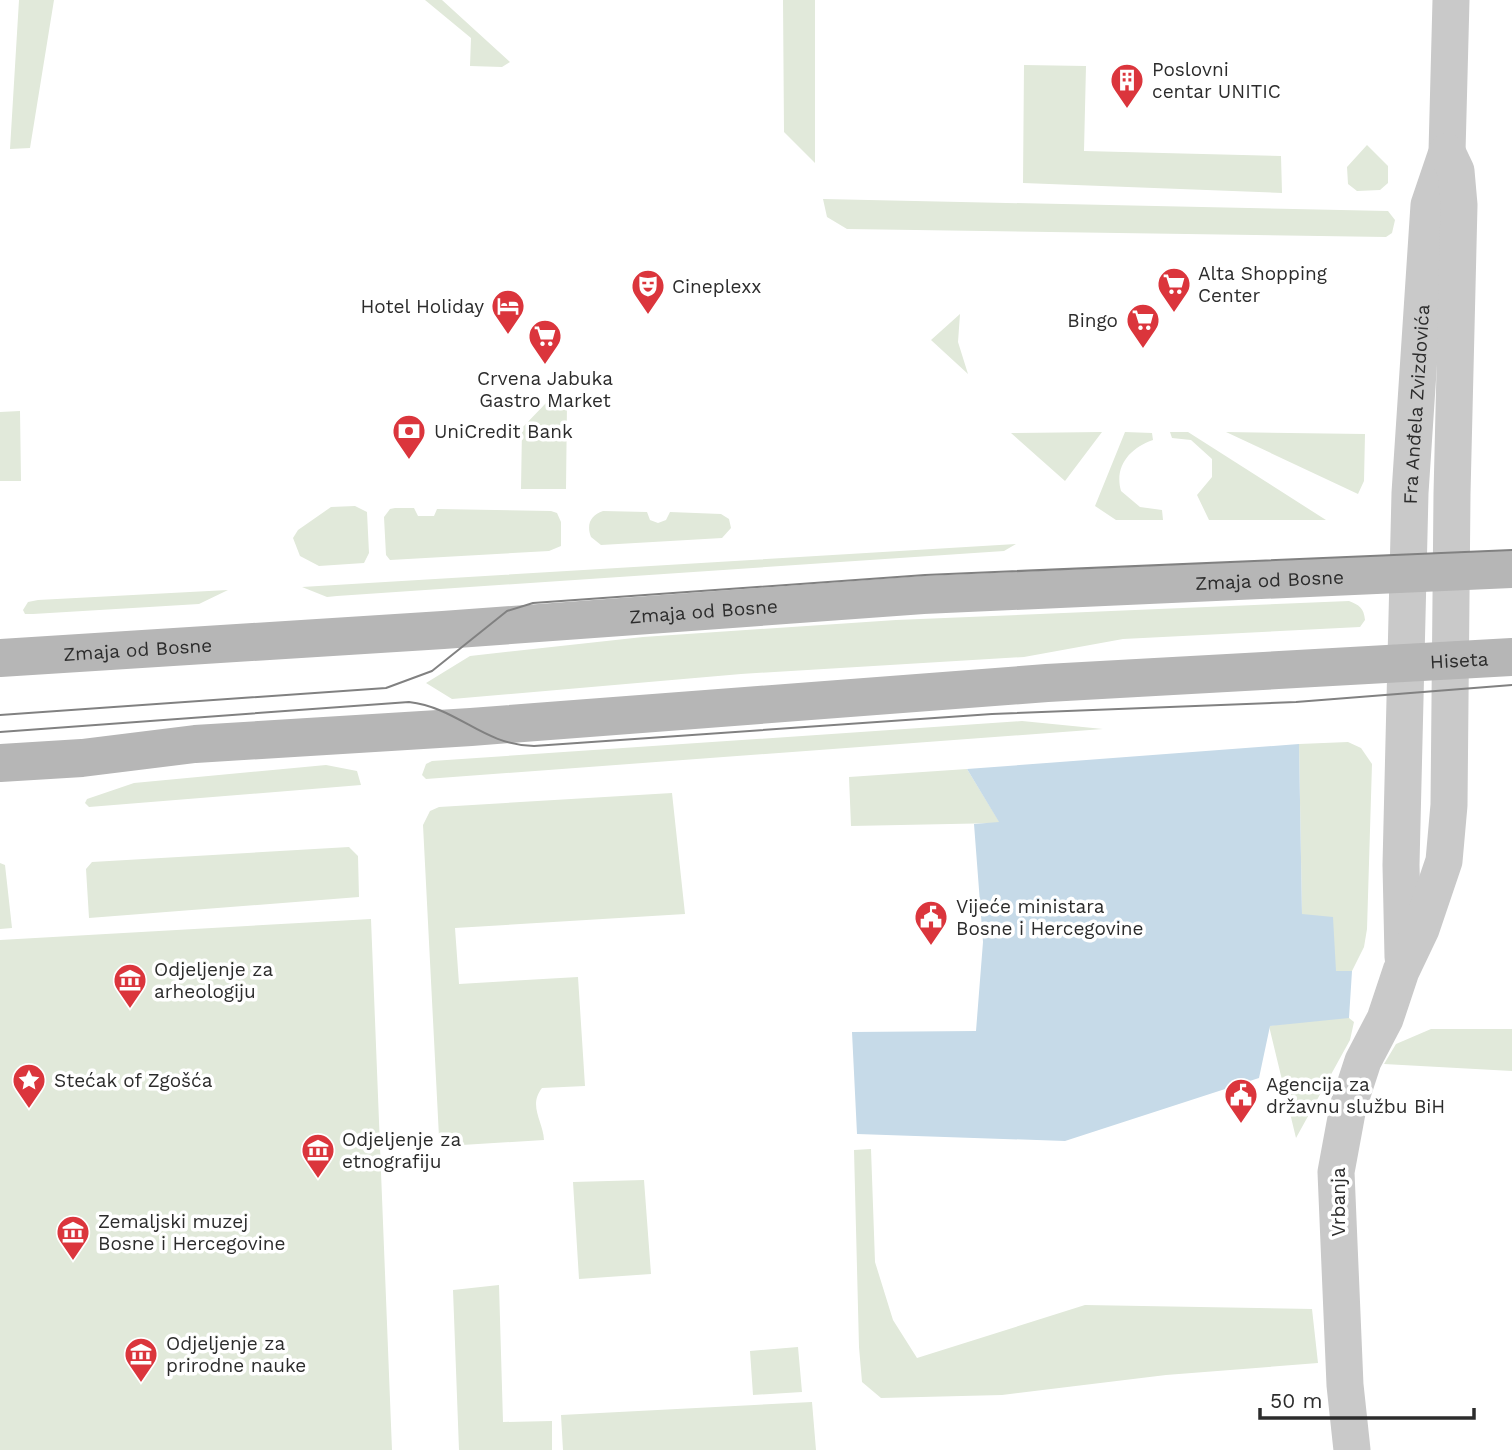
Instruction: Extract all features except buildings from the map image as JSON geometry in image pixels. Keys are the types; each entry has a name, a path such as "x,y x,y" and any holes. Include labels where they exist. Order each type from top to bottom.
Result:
{"main road":[{"name":"Zmaja od Bosne","path":"0,658 470,629 923,595 1512,569"},
{"name":"Hiseta","path":"1406,662 1512,657"},
{"path":"0,764 82,758 195,744 471,727 1047,682 1406,662"}],"street":[{"name":"Fra Anđela Zvizdovića","path":"1406,662 1411,467 1429,205 1447,152 1451,0"},
{"name":"Fra Anđela Zvizdovića","path":"1447,152 1456,171 1459,205 1451,660"},
{"name":"Vrbanja","path":"1352,1450 1345,1385 1336,1172 1348,1107 1363,1061 1385,1019 1404,965 1421,929 1444,861 1449,805 1451,660"},
{"name":"Vrbanja","path":"1404,965 1401,864 1406,662"}],"green space":[{"path":"19,0 54,0 30,148 10,149"},
{"path":"425,0 442,0 510,62 502,67 470,66 471,38"},
{"path":"783,0 815,0 815,163 784,132"},
{"path":"1024,65 1086,66 1084,151 1281,156 1282,193 1023,183"},
{"path":"1367,145 1388,166 1388,183 1380,190 1357,191 1348,184 1347,167"},
{"path":"823,199 1388,211 1395,220 1392,233 1386,237 847,229 827,217"},
{"path":"960,314 958,342 968,374 931,340"},
{"path":"546,403 567,403 566,489 521,489 522,428"},
{"path":"20,411 21,481 0,481 0,412"},
{"path":"1102,432 1065,481 1011,433"},
{"path":"1125,432 1152,433 1153,440 1137,448 1126,459 1120,474 1121,491 1140,507 1162,510 1163,520 1116,520 1095,506"},
{"path":"1170,432 1188,432 1326,520 1209,520 1197,495 1212,477 1212,459 1191,440 1172,438"},
{"path":"1226,432 1365,434 1364,481 1358,494"},
{"path":"355,506 367,512 369,553 364,563 319,566 300,556 293,538 298,530 331,507"},
{"path":"414,508 418,516 434,516 437,509 551,511 557,513 561,522 561,546 549,551 390,560 386,555 384,517 390,509"},
{"path":"603,511 647,512 650,520 658,523 666,520 670,512 721,514 729,519 731,528 722,538 601,545 591,537 589,524 595,515"},
{"path":"1016,544 1004,551 327,597 302,587"},
{"path":"228,590 199,604 33,614 25,614 23,610 28,602 38,600"},
{"path":"1349,601 1362,610 1365,620 1360,627 1123,639 1024,657 741,674 452,699 426,683 470,656 643,637 896,620"},
{"path":"1022,721 1103,729 426,779 422,775 426,764 432,761"},
{"path":"1348,742 1361,748 1372,764 1367,929 1364,947 1352,971 1336,971 1302,914 1299,744"},
{"path":"326,765 357,771 361,785 89,807 85,803 87,799 134,783"},
{"path":"967,769 1000,823 851,826 849,777"},
{"path":"672,793 685,914 455,928 459,984 578,977 585,1086 542,1088 536,1107 544,1140 446,1146 439,1137 423,825 430,811 439,807"},
{"path":"349,847 358,856 359,897 89,918 86,869 92,862"},
{"path":"0,863 5,865 12,928 0,929"},
{"path":"371,919 392,1450 0,1450 0,940"},
{"path":"1335,1017 1349,1018 1354,1022 1350,1040 1296,1138 1269,1026"},
{"path":"1431,1029 1512,1029 1512,1071 1384,1064 1396,1044"},
{"path":"871,1149 875,1262 893,1320 917,1358 1085,1305 1312,1309 1318,1363 1166,1375 1002,1395 881,1398 862,1382 859,1347 854,1150"},
{"path":"644,1180 651,1274 579,1279 573,1182"},
{"path":"499,1285 503,1422 552,1421 552,1450 459,1450 453,1290"},
{"path":"798,1347 802,1392 753,1395 750,1351"},
{"path":"812,1402 816,1450 563,1450 561,1415"}],"water":[{"path":"1299,744 1302,914 1333,917 1336,971 1352,971 1349,1018 1270,1026 1259,1078 1065,1141 857,1134 852,1032 976,1031 983,942 974,824 999,822 967,769"}],"tram line":[{"path":"0,715 386,688 432,671 507,611 533,603 925,575 1512,550"},
{"path":"0,732 409,702 442,711 500,740 534,746 992,714 1296,702 1512,685"}],"place":[{"name":"Poslovni centar UNITIC","path":"1127,110"},
{"name":"Alta Shopping Center","path":"1174,314"},
{"name":"Cineplexx","path":"648,316"},
{"name":"Hotel Holiday","path":"508,336"},
{"name":"Bingo","path":"1143,350"},
{"name":"Crvena Jabuka Gastro Market","path":"545,366"},
{"name":"UniCredit Bank","path":"409,461"},
{"name":"Vijeće ministara Bosne i Hercegovine","path":"931,947"},
{"name":"Odjeljenje za arheologiju","path":"130,1010"},
{"name":"Stećak of Zgošća","path":"29,1110"},
{"name":"Agencija za državnu službu BiH","path":"1241,1125"},
{"name":"Odjeljenje za etnografiju","path":"318,1180"},
{"name":"Zemaljski muzej Bosne i Hercegovine","path":"73,1262"},
{"name":"Odjeljenje za prirodne nauke","path":"141,1384"}]}
